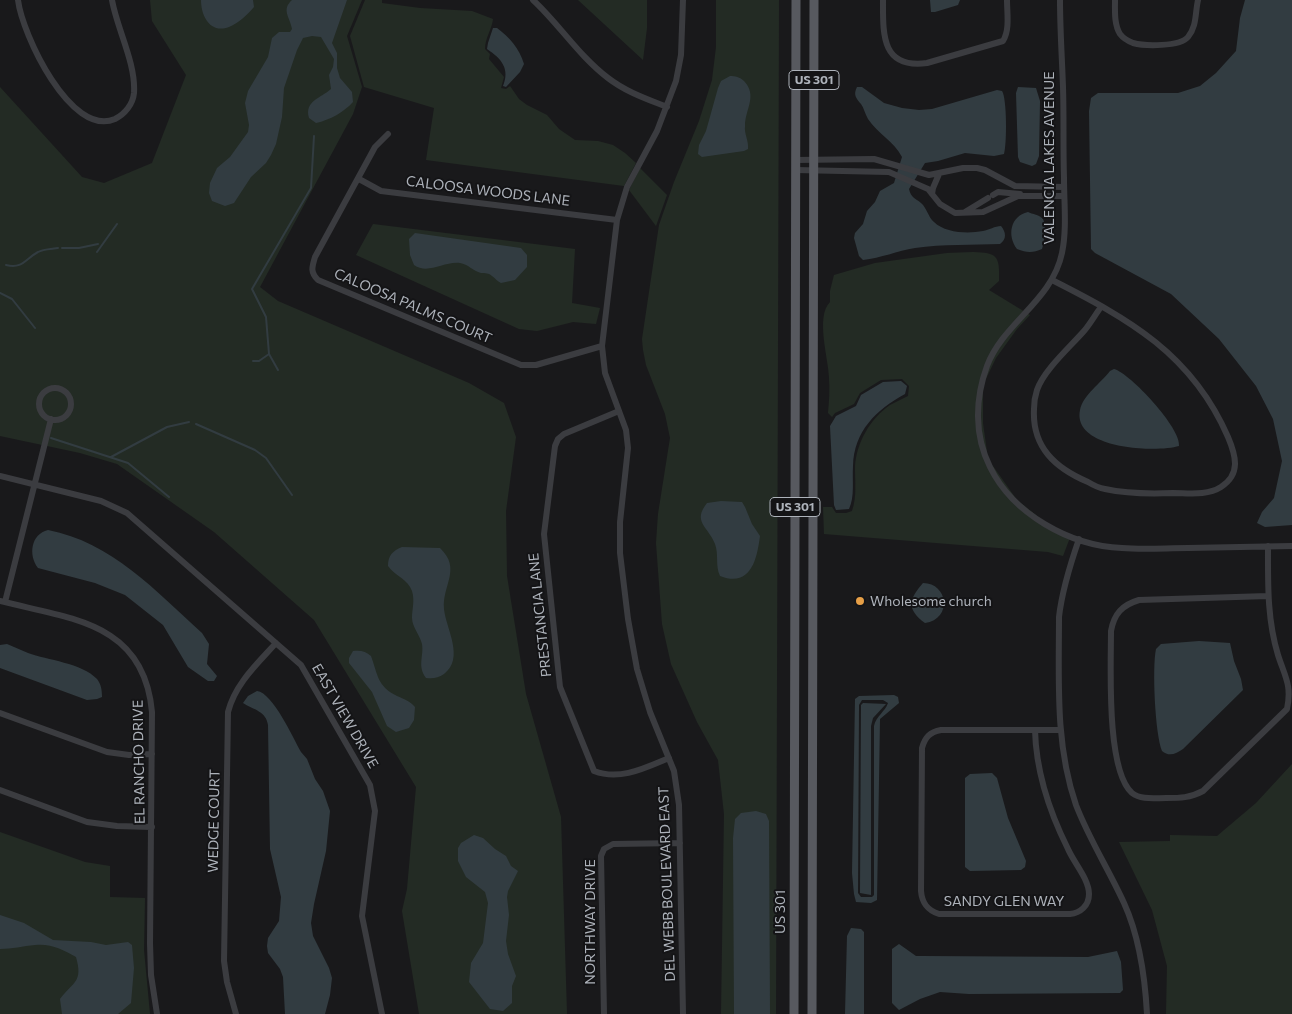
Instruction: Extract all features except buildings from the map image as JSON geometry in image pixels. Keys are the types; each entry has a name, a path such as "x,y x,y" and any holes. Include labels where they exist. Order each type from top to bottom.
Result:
{"main road":[{"name":"US 301","path":"794,1014 796,0"},
{"name":"US 301","path":"812,1014 814,0"}],"street":[{"path":"18,0 28,35 42,64 58,90 90,120 101,122 112,120 122,115 129,107 134,94 130,67 112,0"},
{"path":"533,0 608,79 631,93 668,107"},
{"name":"DEL WEBB BOULEVARD EAST","path":"683,0 681,55 676,81 658,131 627,187 617,220 602,346 605,372 626,430 628,448 620,522 620,553 628,619 637,669 650,712 677,782 680,804 683,1014"},
{"path":"883,0 884,42 897,58 909,64 917,65 927,64 1003,41 1007,29 1007,0"},
{"name":"VALENCIA LAKES AVENUE","path":"1060,0 1064,187 1062,254 1052,280 1035,304 1010,330 988,364 979,395 977,416 985,458 1006,494 1018,506 1058,531 1078,539 1120,548 1292,546"},
{"path":"1115,0 1116,22 1123,37 1133,43 1170,44 1181,42 1189,36 1195,21 1198,0"},
{"name":"CALOOSA PALMS COURT","path":"388,134 375,147 315,257 311,268 313,275 318,280 520,365 536,365 602,346"},
{"path":"796,160 874,159 920,174 929,175 963,168 977,168 985,170 1015,186 1064,187"},
{"path":"796,170 890,172 928,189 940,204 955,213 983,212 1018,196 1064,196"},
{"path":"932,194 938,174"},
{"name":"CALOOSA WOODS LANE","path":"359,178 381,190 617,220"},
{"path":"964,213 998,192 1032,196"},
{"path":"1052,280 1101,307 1140,330 1160,344 1203,390 1221,421 1234,451 1236,462 1233,474 1222,486 1213,492 1140,494 1103,489 1072,476 1047,455 1038,439 1034,420 1037,390 1045,375 1086,329 1101,307"},
{"path":"54,387 68,393 71,398 71,408 66,416 56,420 51,419 42,414 40,400 45,391 54,387"},
{"name":"PRESTANCIA LANE","path":"619,411 564,434 554,446 544,534 560,687 594,771 603,775 630,774 669,758"},
{"path":"2,602 51,419"},
{"name":"EAST VIEW DRIVE","path":"0,476 101,501 127,513 301,665 370,785 375,811 362,916 382,1014"},
{"path":"1078,539 1067,574 1059,617 1060,730 1068,776 1077,805 1088,835 1125,906 1135,935 1142,966 1146,1014"},
{"path":"1268,546 1268,596 1271,625 1278,655 1292,687 1292,698 1287,709 1203,791 1191,797 1141,798 1134,794 1126,786 1122,775 1112,723 1111,631 1113,620 1120,609 1128,603 1139,600 1268,596"},
{"name":"EL RANCHO DRIVE","path":"2,602 97,627 110,634 132,654 142,670 150,692 152,712 150,959 157,1014"},
{"name":"WEDGE COURT","path":"236,1014 227,982 224,961 228,712 238,687 276,643"},
{"path":"0,713 107,752 129,755 152,754"},
{"name":"SANDY GLEN WAY","path":"1035,730 1037,756 1053,815 1068,850 1087,884 1089,900 1084,908 1077,913 1070,914 939,914 931,911 925,905 921,891 922,748 924,741 934,731 941,730 1035,730 1060,730"},
{"path":"0,790 87,822 117,826 152,827"},
{"name":"NORTHWAY DRIVE","path":"604,1014 601,856 604,848 613,844 680,843"}],"shaded area":[{"path":"150,0 362,0 347,36 362,87 353,114 260,287 278,301 469,383 504,403 516,437 506,511 507,576 526,694 561,817 567,1014 419,1014 402,911 407,889 416,787 314,620 214,532 117,464 80,453 0,436 0,87 82,177 104,183 152,163 186,75 152,21"},
{"path":"201,0 253,0 254,7 233,25 222,29 212,26 208,22 201,6"},
{"path":"292,0 347,0 332,43 337,53 337,68 340,78 352,92 353,102 341,112 326,120 316,123 309,118 309,108 314,100 331,89 329,75 334,59 321,37 303,38 284,88 282,117 276,144 271,155 266,163 251,177 234,203 225,206 212,201 209,193 210,183 217,168 230,157 248,132 249,125 245,103 248,91 268,57 272,38 279,32 290,32 292,29 287,14 287,7"},
{"path":"365,0 382,0 382,3 420,8 472,11 493,19 485,49 490,54 489,59 504,77 501,88 506,89 510,86 519,99 547,115 559,129 575,140 598,141 613,145 625,153 636,163 624,186 426,160 434,108 364,87 350,36"},
{"path":"578,0 647,0 647,28 643,60"},
{"path":"716,0 779,0 776,1014 721,1014 724,814 718,760 697,722 671,664 662,624 656,543 658,514 670,438 665,414 646,365 642,339 659,225 699,121 712,80 716,47"},
{"path":"930,0 960,0 958,5 931,12"},
{"path":"1245,0 1292,0 1292,525 1265,527 1257,523 1262,512 1274,498 1282,461 1273,419 1256,386 1219,339 1171,294 1095,253 1091,249 1089,111 1091,98 1098,93 1178,93 1200,86 1216,73 1236,51 1240,18"},
{"path":"493,28 497,28 517,48 524,64 520,72 506,87 503,86 506,74 503,65 487,49"},
{"path":"730,76 742,80 750,92 745,129 748,149 702,157 698,154 699,145 706,131 718,88 721,81"},
{"path":"857,87 862,87 884,103 919,110 932,109 997,90 1002,91 1005,102 1006,121 1004,154 994,156 965,153 925,163 909,189 912,196 923,205 932,220 939,226 950,230 971,232 1001,226 1005,235 1004,240 1000,244 915,248 863,260 859,256 854,238 855,233 863,224 867,211 875,202 880,191 894,183 902,157 895,146 868,119 856,96"},
{"path":"1018,87 1036,88 1040,101 1039,156 1036,164 1032,166 1020,162 1018,157 1016,93"},
{"path":"640,168 667,195 656,226 629,190"},
{"path":"1028,212 1042,218 1045,226 1042,249 1033,252 1017,249 1011,233 1017,218"},
{"path":"373,224 575,249 572,303 600,308 596,324 573,322 537,331 519,329 356,255"},
{"path":"415,233 521,248 527,255 527,267 515,280 501,283 490,274 478,272 460,263 425,269 419,268 414,265 410,255 409,239"},
{"path":"947,253 987,253 998,261 999,281 989,290 1030,315 1017,329 996,358 983,385 983,423 988,459 1017,500 1050,526 1071,535 1063,556 1048,552 824,534 823,507 832,507 836,513 852,511 855,495 856,459 865,432 876,417 890,405 908,396 909,386 902,379 881,380 860,393 854,404 835,413 832,417 828,413 829,382 823,328 826,309 830,302 830,291 834,275 875,263"},
{"path":"1114,369 1131,380 1154,403 1172,427 1178,438 1179,446 1152,449 1135,448 1101,440 1089,433 1081,423 1080,410 1085,399 1093,389"},
{"path":"901,381 907,386 905,394 885,407 868,423 862,432 854,454 851,504 849,509 836,510 834,505 830,426 836,416 856,406 861,395 883,382"},
{"path":"721,501 742,502 760,536 754,562 745,575 739,578 730,579 720,576 715,544 701,520 703,509 707,503"},
{"path":"48,530 71,536 92,545 131,570 150,585 202,633 209,644 207,664 217,676 214,681 208,681 188,667 163,625 125,595 95,583 38,568 33,557 33,546 38,536"},
{"path":"402,547 440,548 450,563 450,577 444,600 444,609 453,643 453,660 444,674 435,678 426,678 423,674 421,665 422,644 412,621 412,591 408,583 388,566 391,554"},
{"path":"923,583 938,589 944,602 940,615 934,620 925,623 912,608 912,599"},
{"path":"1199,641 1230,643 1243,690 1183,749 1167,754 1162,751 1156,716 1154,670 1156,649 1161,644"},
{"path":"7,644 28,653 83,669 97,679 102,697 87,700 0,668 0,645"},
{"path":"353,651 363,651 371,656 379,679 385,688 415,707 414,720 409,728 396,732 387,726 372,692 349,663 349,658"},
{"path":"257,691 270,699 276,707 301,752 307,759 315,779 323,791 330,811 326,851 311,923 313,936 332,978 325,1014 285,1014 283,977 280,969 268,953 268,938 279,921 281,897 270,849 268,725 267,720 259,711 243,703 248,696"},
{"path":"894,695 898,697 899,703 880,719 877,900 871,903 856,902 852,873 855,699 859,696","holes":["862,700 883,700 888,703 874,726 874,895 872,897 861,897 858,893 859,705"]},
{"path":"863,703 886,704 873,718 871,726 871,895 860,893 861,705"},
{"path":"1292,764 1292,1014 1166,1014 1167,966 1152,910 1119,842 1170,841 1170,835 1217,836 1256,803"},
{"path":"992,773 997,778 1008,818 1026,861 1025,867 1021,870 970,871 965,867 965,778 970,774"},
{"path":"756,811 766,814 769,821 770,1014 734,1014 733,838 735,819 741,813"},
{"path":"0,832 85,862 110,866 110,897 145,898 144,950 150,1014 0,1014"},
{"path":"474,835 483,838 506,856 511,866 518,871 508,891 509,915 506,941 508,954 516,976 512,986 512,1003 503,1011 490,1009 469,982 471,963 483,943 488,903 485,892 466,877 458,861 458,848 461,843"},
{"path":"0,915 24,923 53,940 91,942 106,945 128,942 132,945 134,968 131,1003 118,1014 62,1014 60,999 78,977 76,957 46,945 0,949"},
{"path":"851,928 861,929 864,932 864,1014 845,1014 847,936"},
{"path":"899,944 916,956 1088,957 1117,951 1121,962 1123,990 1120,993 969,994 940,992 920,999 899,1010 892,1003 892,949"}],"waterway":[{"path":"278,370 269,354 266,317 252,289 311,188 314,136"},
{"path":"97,252 117,224"},
{"path":"62,248 79,248 98,244"},
{"path":"6,265 16,266 24,263 40,251 58,248"},
{"path":"0,293 12,299 35,328"},
{"path":"253,361 259,361 269,354"},
{"path":"111,457 167,427 189,422"},
{"path":"196,424 255,450 266,458 292,495"},
{"path":"51,438 128,463 169,497"}],"place":[{"name":"Wholesome church","path":"860,601"}]}
